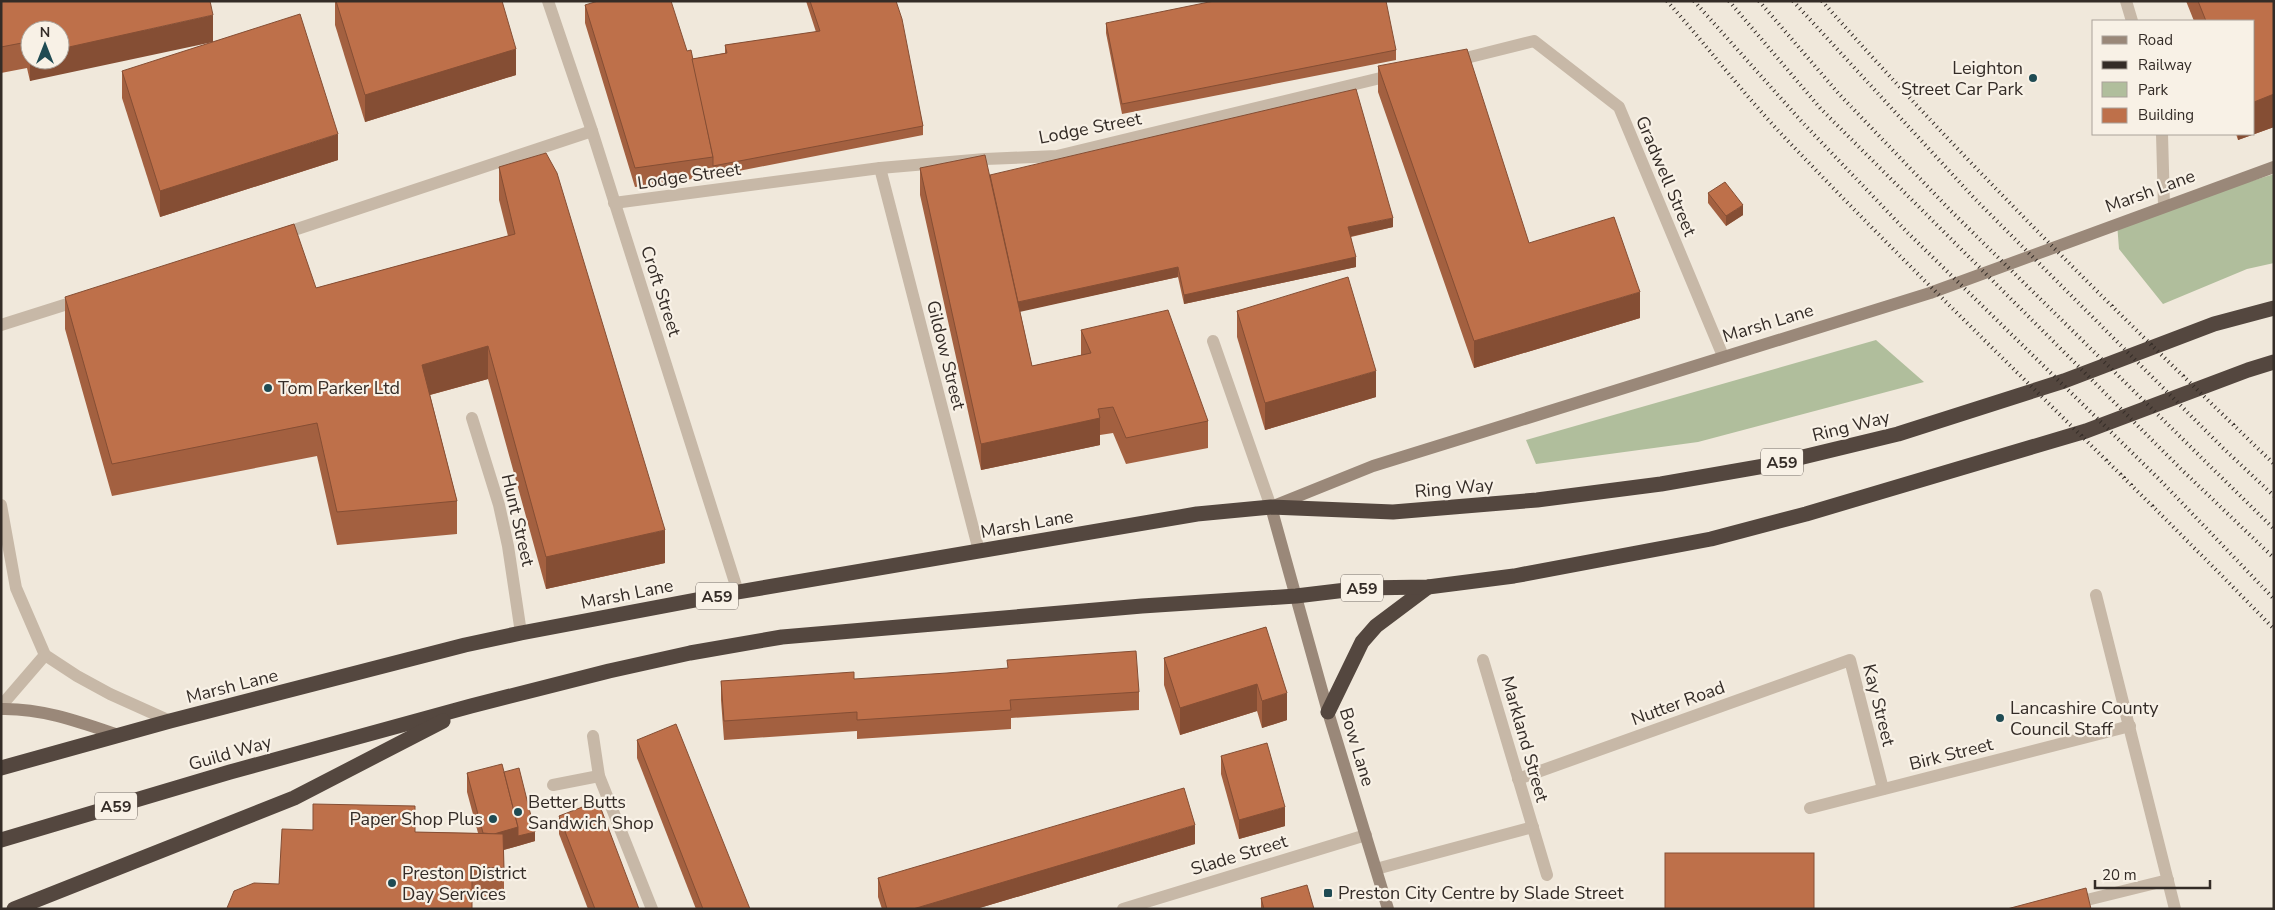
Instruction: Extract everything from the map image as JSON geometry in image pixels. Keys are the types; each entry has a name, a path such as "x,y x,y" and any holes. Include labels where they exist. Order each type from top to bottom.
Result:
{"highway":[{"name":"Ring Way","path":"1271,507 1393,512 1537,500 1661,484 1770,465 1907,431 2064,381 2214,324 2274,308"},
{"name":"A59","path":"471,706 645,662 782,637 1142,606 1296,596 1363,588 1428,587 1514,576 1721,537 2086,431 2274,362"},
{"name":"Marsh Lane","path":"118,735 465,645 521,633 738,592 1197,514 1271,507"},
{"path":"1328,712 1362,642 1376,626 1428,587"},
{"path":"14,909 294,798 471,706"},
{"name":"Guild Way","path":"1,840 230,772 471,706"},
{"name":"A59","path":"1,768 118,735"}],"street":[{"path":"2126,1 2132,20"},
{"name":"Croft Street","path":"551,2 738,592"},
{"name":"Gradwell Street","path":"1439,64 1534,41 1618,107 1723,356"},
{"name":"Lodge Street","path":"614,203 880,168 985,159 1057,156 1410,71"},
{"path":"263,240 592,131"},
{"path":"2162,135 2164,206"},
{"name":"Marsh Lane","path":"1271,507 1373,466 1930,293 2274,167"},
{"name":"Gildow Street","path":"880,168 979,552"},
{"path":"1,325 95,295"},
{"path":"1213,341 1271,507 1296,596"},
{"name":"Hunt Street","path":"472,418 508,546 521,633"},
{"path":"1,505 16,588 45,654 77,676 110,694 170,721"},
{"path":"2096,595 2175,909"},
{"name":"Bow Lane","path":"1296,596 1328,712 1388,909"},
{"path":"1,707 45,654"},
{"name":"Markland Street","path":"1483,660 1547,875"},
{"name":"Nutter Road","path":"1518,779 1850,660"},
{"name":"Kay Street","path":"1850,660 1883,789"},
{"path":"1,707 24,708 74,720 118,735"},
{"name":"Birk Street","path":"1810,808 2130,726"},
{"path":"593,736 599,776 652,909"},
{"path":"553,785 599,776"},
{"name":"Markland Street","path":"1376,869 1533,827"},
{"name":"Slade Street","path":"1123,909 1366,835"},
{"path":"2050,909 2168,880"}],"green space":[{"path":"2274,174 2274,263 2247,269 2163,304 2119,249 2117,223"},
{"path":"1876,340 1924,382 1698,442 1536,464 1526,440"}],"building":[{"path":"1,1 210,1 213,15 70,47 70,20 20,20 20,43 1,47"},
{"path":"336,1 502,1 516,49 365,95"},
{"path":"598,1 671,1 687,51 691,50 713,157 635,168 585,5"},
{"path":"810,1 896,1 902,19 923,126 713,166 713,157 692,59 727,53 725,45 820,31"},
{"path":"1214,1 1386,1 1396,50 1122,104 1106,23"},
{"path":"2198,1 2274,1 2274,94 2255,102 2255,20 2206,20"},
{"path":"300,14 338,134 160,191 122,71"},
{"path":"1467,49 1529,243 1614,217 1640,292 1474,341 1378,66"},
{"path":"1356,89 1393,218 1348,227 1356,257 1184,295 1178,267 1018,302 990,175"},
{"name":"Tom Parker Ltd","path":"546,153 557,173 665,530 546,557 488,346 422,365 457,501 337,512 317,423 112,464 65,297 294,224 316,288 515,234 499,167"},
{"path":"985,155 1032,366 1091,353 1081,330 1168,310 1208,421 1126,438 1113,407 1098,409 1100,418 981,444 920,168"},
{"path":"1725,182 1743,205 1726,216 1708,193"},
{"path":"1348,277 1376,371 1265,403 1237,311"},
{"path":"1266,627 1287,693 1262,701 1257,684 1180,708 1164,658"},
{"path":"1136,651 1139,692 1010,700 1011,710 857,720 857,712 724,721 721,681 854,672 854,679 947,673 1008,668 1007,660"},
{"path":"676,724 750,909 703,909 637,740"},
{"path":"1267,743 1285,807 1239,820 1221,756"},
{"name":"Paper Shop Plus","path":"502,764 518,827 494,834 483,833 467,773"},
{"name":"Better Butts Sandwich Shop","path":"519,768 535,832 518,836 518,827 504,772"},
{"path":"1184,788 1195,825 913,909 887,909 878,878"},
{"path":"598,801 639,909 595,909 559,816"},
{"path":"313,804 415,806 415,832 503,834 504,868 472,867 472,909 227,909 234,891 254,883 279,884 282,829 313,830"},
{"path":"1665,853 1814,853 1814,909 1665,909"},
{"path":"1307,885 1314,909 1264,909 1261,898"},
{"path":"2086,888 2091,909 2007,909"}],"railway":[{"path":"1667,1 1772,124 1848,203 2274,629"},
{"path":"1694,1 1803,123 1908,233 2160,480 2274,599"},
{"path":"1729,1 1821,109 2182,470 2274,558"},
{"path":"1759,1 1839,94 1951,211 2274,529"},
{"path":"1793,1 1975,199 2223,448 2274,496"},
{"path":"1822,1 1931,121 2043,237 2274,464"}],"place":[{"name":"Leighton Street Car Park","path":"2033,78"},
{"name":"Tom Parker Ltd","path":"268,388"},
{"name":"Lancashire County Council Staff","path":"2000,718"},
{"name":"Better Butts Sandwich Shop","path":"518,812"},
{"name":"Paper Shop Plus","path":"493,819"},
{"name":"Preston District Day Services","path":"392,883"},
{"name":"Preston City Centre by Slade Street","path":"1328,893"}]}
